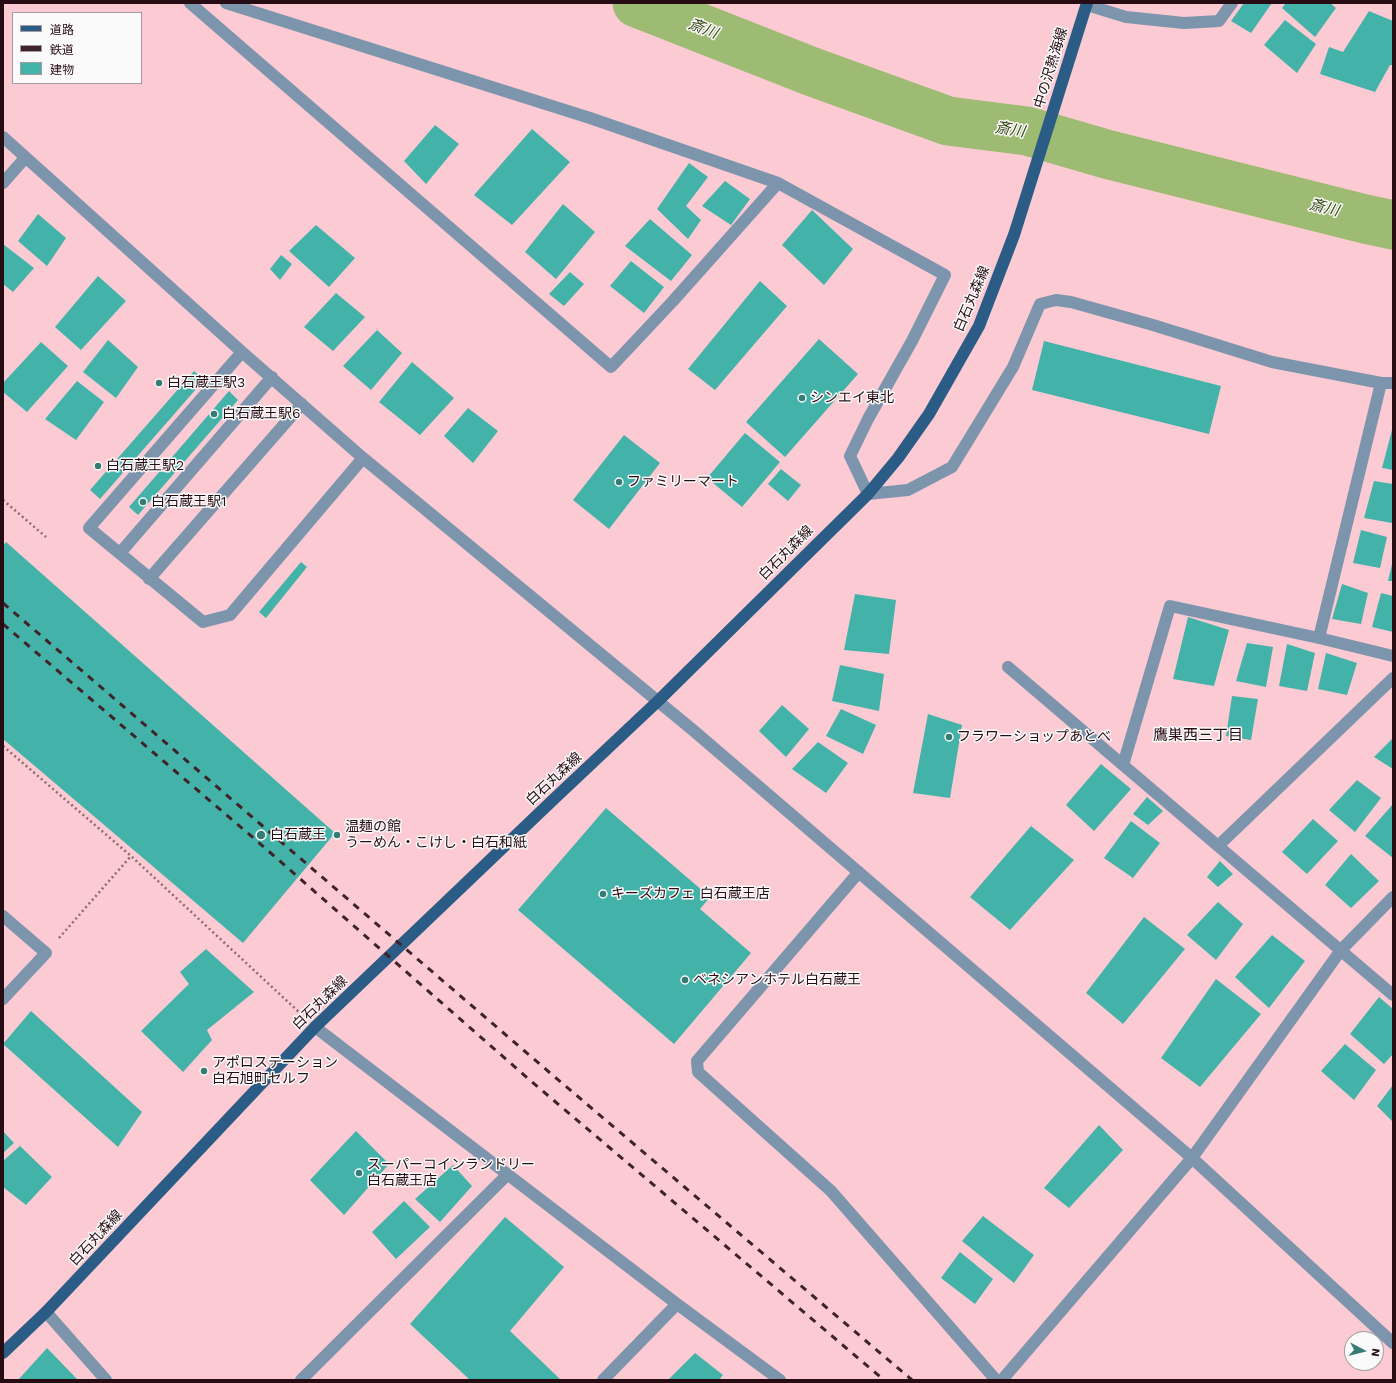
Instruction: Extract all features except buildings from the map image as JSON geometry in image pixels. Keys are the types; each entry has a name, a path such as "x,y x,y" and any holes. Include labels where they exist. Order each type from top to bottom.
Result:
{"main road":[{"name":"中の沢熱海線","path":"1014,235 1087,4"},
{"name":"白石丸森線","path":"3,1353 46,1312 315,1028 658,701 868,494 898,458 929,414 979,326 1014,235"}],"street":[{"path":"190,3 611,367 673,301 778,183"},
{"path":"226,3 590,118 778,183 945,275 912,341 868,419 850,456 868,494 908,490 952,467 1013,367 1040,304 1056,300 1071,302 1153,325 1272,362 1381,383 1393,383"},
{"path":"1087,4 1126,17 1184,23 1219,21 1232,3"},
{"path":"3,137 242,352 363,458 658,701 1192,1158 1393,1344"},
{"path":"3,183 25,158"},
{"path":"242,352 89,528 203,622 230,616 363,458"},
{"path":"120,554 272,377"},
{"path":"1319,638 1381,383"},
{"path":"149,579 302,404"},
{"path":"1123,765 1170,606 1319,638 1393,656"},
{"path":"1008,668 1393,995"},
{"path":"1218,846 1393,678"},
{"path":"859,872 698,1061 698,1072 831,1191 996,1380"},
{"path":"1002,1380 1192,1158 1341,950 1393,897"},
{"path":"3,916 46,953 3,999"},
{"path":"315,1028 677,1304 780,1380"},
{"path":"301,1380 507,1175"},
{"path":"603,1380 677,1304"},
{"path":"46,1312 106,1380"}],"path":[{"path":"3,500 46,537"},
{"path":"3,746 131,856 315,1028"},
{"path":"46,953 131,856"}],"waterway":[{"name":"斎川","path":"637,3 810,71 948,121 1027,131 1106,154 1393,225"}],"railway":[{"path":"3,603 549,1072 912,1380"},
{"path":"3,624 257,841 532,1082 884,1380"}],"place":[{"name":"白石蔵王駅3","path":"159,383"},
{"name":"シンエイ東北","path":"802,398"},
{"name":"白石蔵王駅6","path":"214,414"},
{"name":"白石蔵王駅2","path":"98,466"},
{"name":"ファミリーマート","path":"619,482"},
{"name":"白石蔵王駅1","path":"143,502"},
{"name":"フラワーショップあとべ","path":"949,737"},
{"name":"白石蔵王","path":"261,835"},
{"name":"温麺の館 うーめん・こけし・白石和紙","path":"337,835"},
{"name":"キーズカフェ 白石蔵王店","path":"603,894"},
{"name":"ベネシアンホテル白石蔵王","path":"685,980"},
{"name":"アポロステーション 白石旭町セルフ","path":"204,1071"},
{"name":"スーパーコインランドリー 白石蔵王店","path":"359,1173"}],"district":[{"name":"鷹巣西三丁目","path":"1198,736"}]}
